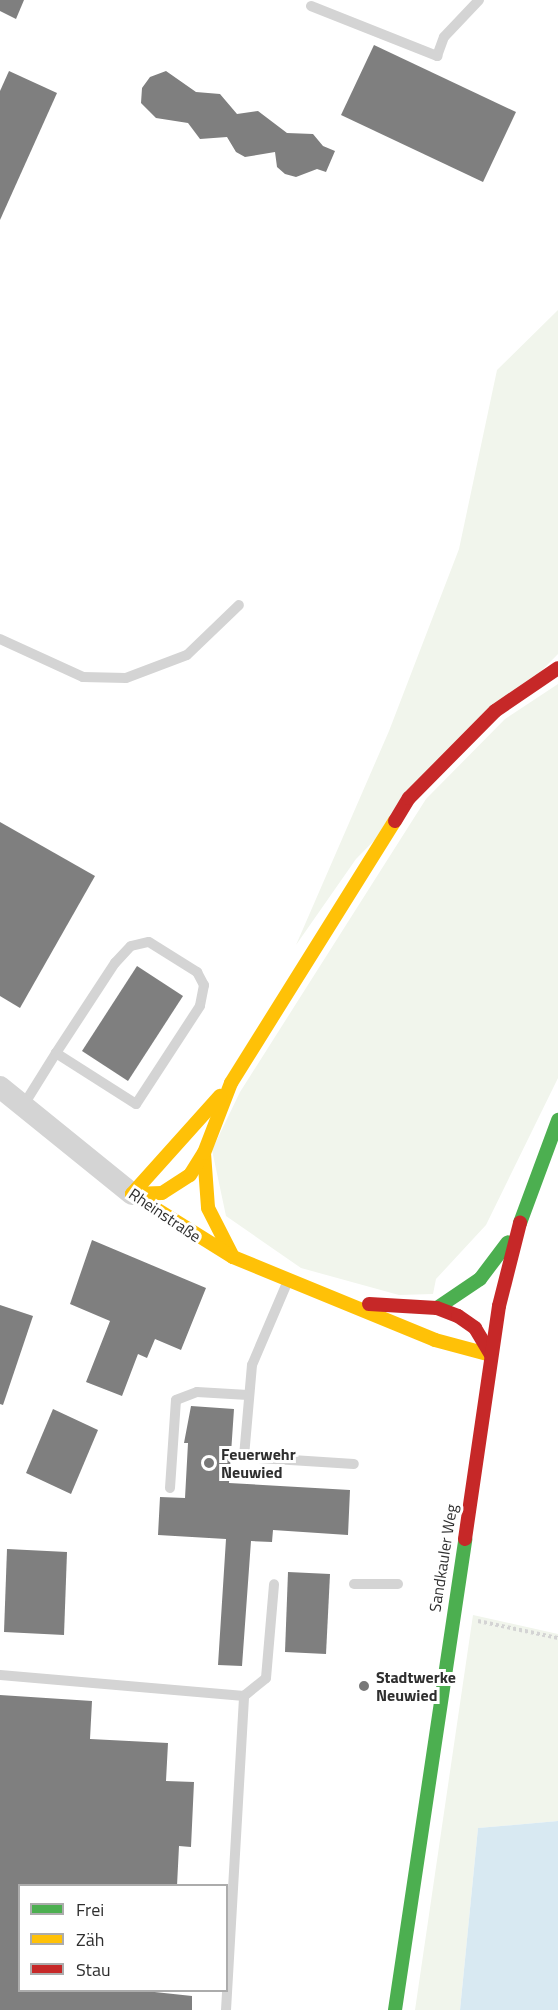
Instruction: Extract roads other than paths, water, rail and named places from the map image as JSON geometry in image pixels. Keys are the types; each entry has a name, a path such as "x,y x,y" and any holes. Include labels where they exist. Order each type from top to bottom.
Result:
{"main road":[{"path":"132,1194 231,1083 410,798 495,711 558,668"},
{"path":"132,1194 172,1189 204,1153 231,1083"},
{"name":"Sandkauler Weg","path":"395,2010 451,1615 491,1355 517,1226 558,1120"},
{"path":"204,1153 208,1208 233,1257"},
{"name":"Rheinstraße","path":"132,1194 233,1257 353,1304 435,1340 491,1355"},
{"path":"437,1308 480,1279 517,1226"},
{"name":"Rheinstraße","path":"353,1304 437,1308 475,1328 491,1355"}],"street":[{"name":"Rheinstraße","path":"0,1087 132,1194"}],"lane":[{"path":"311,6 437,56 444,37 479,0"},
{"path":"0,639 83,677 126,678 187,655 239,605"},
{"path":"23,1106 56,1053 131,946 149,942 197,972 204,985 200,1006 136,1104 56,1053"},
{"path":"289,1280 258,1345 248,1395 244,1457 354,1464"},
{"path":"170,1488 176,1400 196,1392 248,1395"},
{"path":"0,1675 244,1696 266,1678 274,1584"},
{"path":"354,1584 398,1584"},
{"path":"228,1975 244,1696"},
{"path":"226,2010 227,1992"}],"place":[{"name":"Feuerwehr Neuwied","path":"209,1463"},
{"name":"Stadtwerke Neuwied","path":"364,1686"}]}
